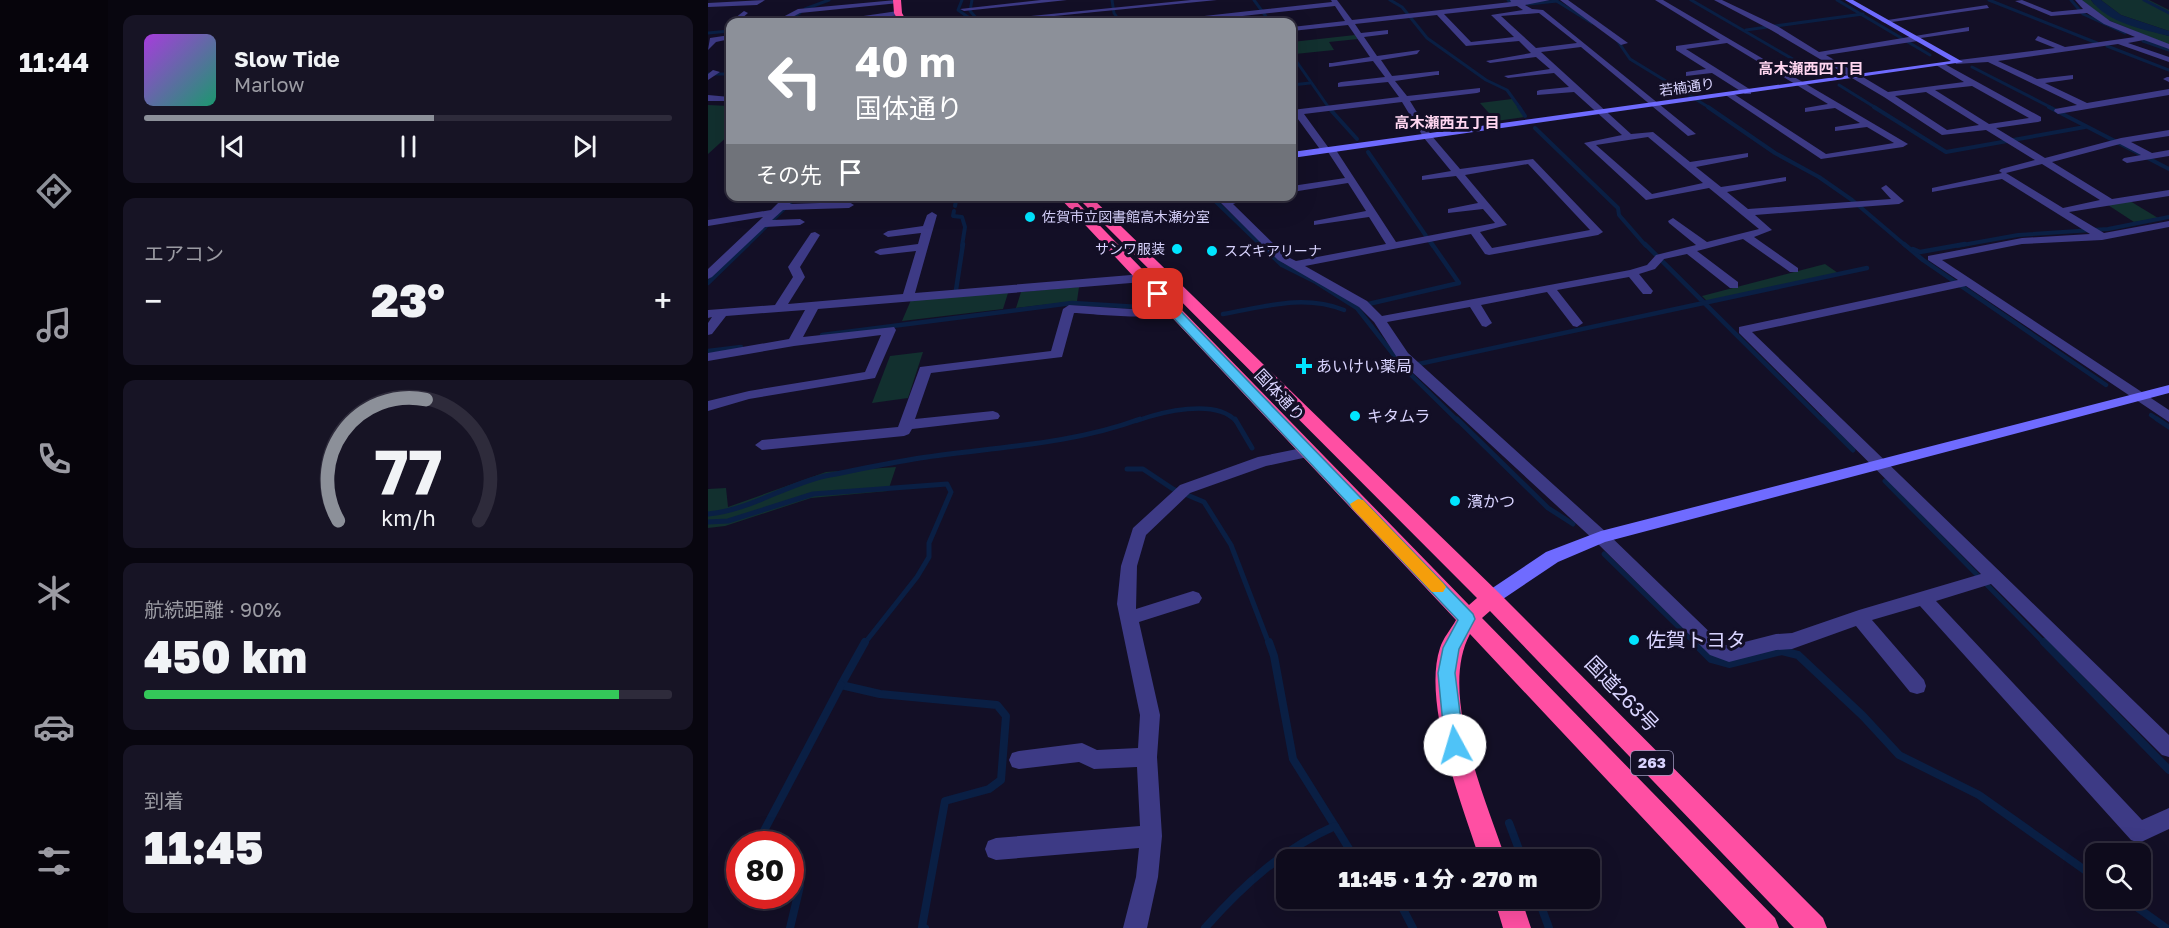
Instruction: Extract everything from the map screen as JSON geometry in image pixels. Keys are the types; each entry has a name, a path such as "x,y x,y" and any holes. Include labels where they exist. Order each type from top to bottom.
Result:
{"highway":[{"path":"897,1 900,18"},
{"path":"910,12 912,18"},
{"name":"国体通り","path":"1069,201 1467,619"},
{"name":"国体通り","path":"1087,201 1491,598"},
{"path":"1489,849 1455,745 1447,673 1451,648 1467,619 1491,598"},
{"name":"国道263号","path":"1491,598 1813,928"},
{"name":"263","path":"1467,619 1765,928"},
{"path":"1511,909 1517,928"}],"street":[{"path":"708,5 758,3 762,0"},
{"path":"966,0 968,9 974,18"},
{"path":"968,9 1064,0"},
{"path":"1086,0 1088,11"},
{"path":"1017,18 1214,0"},
{"path":"1296,29 1547,0"},
{"path":"1563,0 1624,42"},
{"path":"1658,0 1903,144 1824,157 1728,94"},
{"path":"1717,0 1819,54 1946,134 2038,119 1940,65"},
{"path":"1848,0 1912,39 1959,62 1989,60 2145,38"},
{"path":"2078,0 2082,11"},
{"path":"786,18 798,11 897,1"},
{"path":"2018,1 2051,14 2082,11 2169,47"},
{"path":"1214,18 1335,2 1405,100 1427,136 1502,225 1392,244 1293,265"},
{"path":"1517,2 1530,11"},
{"path":"1885,21 1987,7"},
{"path":"1629,137 1495,15 1541,10 1691,134"},
{"path":"738,18 744,13"},
{"path":"1439,13 1469,44 1521,38"},
{"path":"1582,14 1593,13"},
{"path":"862,18 898,14"},
{"path":"1819,54 1966,29"},
{"path":"1359,36 1384,32"},
{"path":"708,48 713,40 726,38"},
{"path":"2038,38 2065,50"},
{"path":"1728,41 1679,48 1748,92"},
{"path":"2119,42 2169,60"},
{"path":"1490,61 1583,45"},
{"path":"1332,64 1417,52"},
{"path":"1989,60 2086,106"},
{"name":"若楠通り","path":"1296,154 1959,62"},
{"path":"1689,74 1714,70"},
{"path":"1508,76 1555,71"},
{"path":"1341,85 1436,73"},
{"path":"2036,82 2070,77"},
{"path":"1887,95 1973,83"},
{"path":"1540,93 1575,89"},
{"path":"1927,89 2110,202"},
{"path":"1296,113 1477,90"},
{"path":"2058,111 2169,92"},
{"path":"708,98 726,97"},
{"path":"1808,110 1836,105"},
{"path":"1296,115 1304,127 1328,150 1351,180 1392,244"},
{"path":"1838,129 1869,124"},
{"path":"2004,171 2118,142 2169,133"},
{"path":"1379,320 1632,273 1652,267 1658,260 1689,250 1767,230 1748,215 1748,212 1716,187 1650,134 1589,143 1650,198 1716,187 1782,179"},
{"path":"2118,142 2147,157"},
{"path":"2127,160 2169,153"},
{"path":"1689,165 1745,154"},
{"path":"1426,178 1530,161 1598,232 1489,252 1473,230"},
{"path":"1936,190 2004,176 2099,235"},
{"path":"1296,188 1351,180"},
{"path":"1748,212 1831,205 1857,206 1899,201 1886,188"},
{"path":"2068,209 2169,193"},
{"path":"1224,201 1282,258 1364,306 1379,320 1413,365 1601,537 1716,650 1729,654 1776,642 1792,641 1859,617 1987,579"},
{"path":"708,223 780,211 849,205"},
{"path":"1452,211 1486,205"},
{"path":"780,211 800,222"},
{"path":"708,275 780,211"},
{"path":"1318,223 1372,213"},
{"path":"908,298 932,215"},
{"path":"1673,221 1705,246"},
{"path":"2169,224 2099,235 2022,241 1932,258 1961,283 2169,417"},
{"path":"888,234 928,229"},
{"path":"778,308 799,277 794,267 816,236"},
{"path":"1746,236 1794,270"},
{"path":"880,252 922,248"},
{"path":"1689,250 1734,285"},
{"path":"1632,273 1647,291"},
{"path":"708,314 1143,278"},
{"path":"1961,283 1743,330 1882,464 1987,579 2169,748"},
{"path":"1550,289 1577,324"},
{"path":"1474,303 1486,323"},
{"path":"796,339 814,305"},
{"path":"762,445 904,431 925,369 1058,354 1070,309 1131,313 1173,310"},
{"path":"708,331 722,313"},
{"path":"708,357 796,339 890,330 870,375 749,395 708,406"},
{"path":"1491,598 1552,557 1601,537 2169,389"},
{"path":"906,426 993,416"},
{"path":"1134,928 1147,877 1151,836 1147,757 1150,715 1126,604 1129,566 1139,532 1180,494 1263,461 1307,452"},
{"path":"1923,597 2139,832 2169,818"},
{"path":"1130,618 1193,598"},
{"path":"1859,617 1917,686"},
{"path":"1019,760 1082,752 1094,760 1147,757"},
{"path":"996,849 1151,836"}],"green space":[{"path":"2081,0 2091,0 2094,4 2137,27 2169,36 2169,45 2108,20"},
{"path":"2101,0 2149,0 2169,10 2169,31 2121,15"},
{"path":"1355,35 1358,39 1329,42 1334,50 1296,54 1296,42"},
{"path":"1512,99 1525,117 1496,121 1480,103"},
{"path":"708,105 726,106 726,138 708,154"},
{"path":"2130,201 2158,218 2134,222 2108,205"},
{"path":"1825,264 1838,273 1707,301 1702,296"},
{"path":"1079,287 1077,301 1016,308 1021,292"},
{"path":"1008,293 1003,309 902,321 911,300"},
{"path":"923,352 908,398 872,403 890,356"},
{"path":"896,467 888,491 811,498 725,526 708,528 708,489 726,488 728,507 826,472"}],"water":[{"path":"2091,0 2101,0 2121,15 2169,31 2169,36 2137,28 2116,19 2098,8"}],"waterway":[{"path":"805,9 829,0"},
{"path":"962,0 958,10 968,18"},
{"path":"972,0 970,11 976,18"},
{"path":"1112,0 1117,18"},
{"path":"1254,0 1267,18"},
{"path":"1390,0 1402,7 1427,38 1486,80 1507,90 1520,108"},
{"path":"1508,0 1513,4"},
{"path":"1691,0 1822,76"},
{"path":"1837,0 1861,14"},
{"path":"1989,0 2097,43"},
{"path":"2071,0 2083,14 2125,33"},
{"path":"2144,0 2169,13"},
{"path":"1528,4 1557,1"},
{"path":"1557,1 1592,23"},
{"path":"791,18 800,13"},
{"path":"1746,30 1861,14"},
{"path":"1861,14 1930,55"},
{"path":"708,33 726,31"},
{"path":"1617,40 1630,59 1710,108"},
{"path":"2143,41 2169,50"},
{"path":"2107,46 2169,70"},
{"path":"1296,61 1329,108"},
{"path":"1972,67 2052,108"},
{"path":"708,74 726,74"},
{"path":"1296,85 1310,83"},
{"path":"1839,85 1876,108"},
{"path":"1328,107 1357,139"},
{"path":"1519,107 1525,116"},
{"path":"1708,107 1775,153 1819,177 1852,200 1906,246"},
{"path":"1874,107 1946,152 2085,127"},
{"path":"2049,107 2169,169"},
{"path":"1535,128 1618,208 1619,215 1646,246"},
{"path":"1368,152 1433,246"},
{"path":"746,246 792,201"},
{"path":"955,206 956,201"},
{"path":"1215,201 1262,246"},
{"path":"954,211 953,216 962,217 965,227 962,246"},
{"path":"1957,246 2018,235 2108,229 2169,217"},
{"path":"708,283 748,244"},
{"path":"956,290 963,244"},
{"path":"1260,244 1282,265 1316,282 1357,308 1404,368 1458,421"},
{"path":"1364,305 1459,283 1432,244"},
{"path":"1645,244 1704,303"},
{"path":"1904,244 1923,260 2106,385"},
{"path":"1913,249 1920,252 1965,244"},
{"path":"1704,303 1867,268"},
{"path":"1223,314 1268,305 1299,302 1329,305 1344,310"},
{"path":"822,335 1072,303 1139,307"},
{"path":"1414,365 1704,303"},
{"path":"1704,303 1823,421"},
{"path":"708,351 741,347"},
{"path":"1136,421 1187,409 1215,410 1227,414 1236,421"},
{"path":"2151,415 2169,427"},
{"path":"708,514 738,508 825,476 920,458 1059,440 1086,435 1140,419"},
{"path":"1235,419 1252,448"},
{"path":"1457,419 1548,508 1573,524"},
{"path":"1822,419 1853,450"},
{"path":"1127,469 1143,469 1173,489 1204,502 1231,545 1269,644"},
{"path":"1885,481 2045,644"},
{"path":"708,522 728,521 813,494 947,484 951,492 929,543 929,557 917,577 864,644"},
{"path":"1604,554 1696,644"},
{"path":"841,685 865,642"},
{"path":"1269,642 1274,656 1293,759 1335,826"},
{"path":"2044,642 2169,770"},
{"path":"1696,644 1711,659 1729,664 1782,651 1798,655 1863,716 1899,755 1979,795 2085,870"},
{"path":"764,831 841,685"},
{"path":"841,685 880,694 997,705 1006,716 1001,780 989,789 945,801 922,927 925,928"},
{"path":"1509,823 1519,849"},
{"path":"1205,928 1234,897 1281,857 1335,826"},
{"path":"1335,826 1349,849"},
{"path":"790,928 795,909"},
{"path":"1403,909 1413,928"},
{"path":"1542,909 1549,928"},
{"path":"2139,909 2166,928"}],"slow traffic":[{"path":"1358,504 1438,587"}],"place":[{"name":"佐賀市立図書館高木瀬分室","path":"1030,217"},
{"name":"サンワ服装","path":"1177,249"},
{"name":"スズキアリーナ","path":"1212,251"},
{"name":"あいけい薬局","path":"1304,366"},
{"name":"キタムラ","path":"1355,416"},
{"name":"濱かつ","path":"1455,501"},
{"name":"佐賀トヨタ","path":"1634,640"}],"district":[{"name":"高木瀬西四丁目","path":"1811,69"},
{"name":"高木瀬西五丁目","path":"1447,123"}],"route":[{"path":"1158,294 1467,619 1451,648 1447,673 1455,745"}]}
